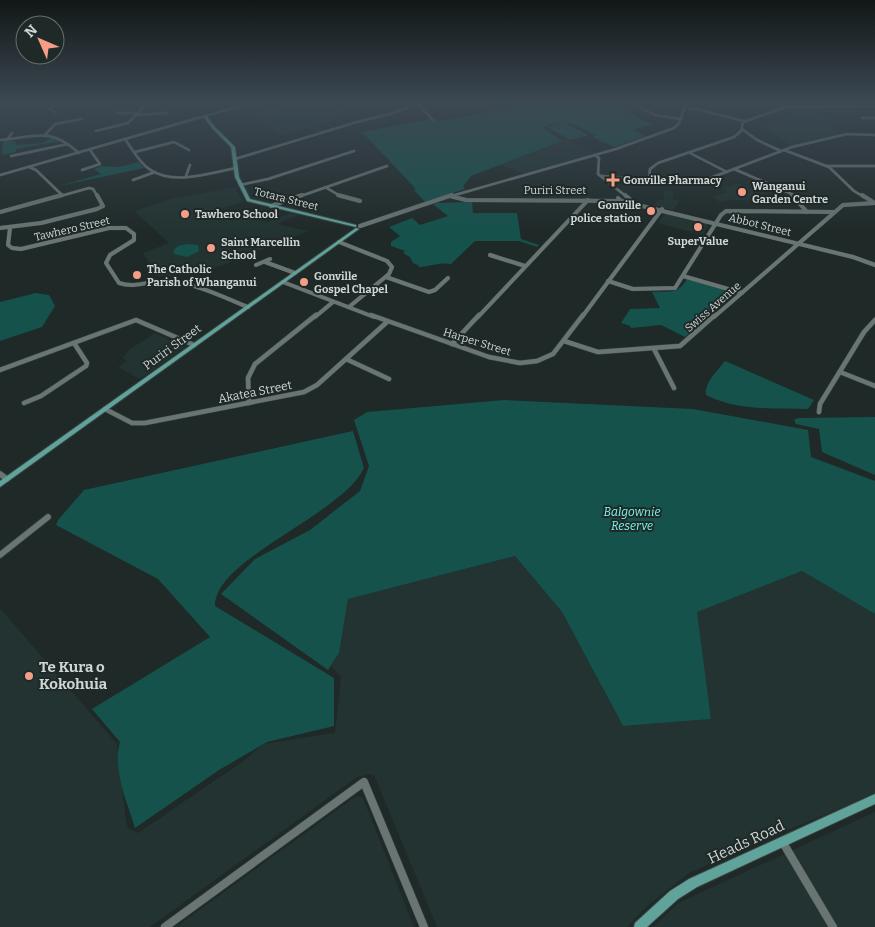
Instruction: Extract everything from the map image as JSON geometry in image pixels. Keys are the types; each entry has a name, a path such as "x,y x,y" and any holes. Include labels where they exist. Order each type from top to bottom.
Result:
{"main road":[{"name":"Totara Street","path":"233,146 240,185 248,200 357,227"},
{"name":"Puriri Street","path":"0,484 295,274 357,227"},
{"name":"Heads Road","path":"640,927 674,894 693,883 875,799"}],"street":[{"path":"11,156 57,146"},
{"path":"71,146 79,153"},
{"path":"0,175 102,146"},
{"path":"131,146 147,167 155,172 167,175 186,176 236,168"},
{"path":"135,152 157,146"},
{"path":"182,146 189,150"},
{"path":"235,159 282,146"},
{"path":"456,194 621,146"},
{"path":"649,180 650,169 658,164 709,146"},
{"path":"773,146 827,166 875,166"},
{"path":"595,155 599,157 597,170 601,176 693,184 782,150 797,146"},
{"path":"82,170 100,164 90,150"},
{"path":"240,185 268,179 354,151"},
{"path":"690,153 727,172"},
{"path":"186,176 190,165"},
{"path":"271,206 387,166"},
{"path":"827,166 854,191 874,203"},
{"path":"30,167 36,170 61,194"},
{"path":"734,169 790,193 807,212"},
{"path":"133,180 155,172"},
{"name":"Abbot Street","path":"601,176 627,198 640,204"},
{"path":"325,187 339,196 360,201"},
{"path":"0,212 61,194 92,188 103,206 47,222 0,228"},
{"path":"618,191 620,199 627,198"},
{"name":"Puriri Street","path":"357,227 456,194 469,200"},
{"name":"Puriri Street","path":"450,196 461,200 620,199"},
{"name":"Abbot Street","path":"620,199 853,257 875,265"},
{"path":"575,200 582,203 582,206"},
{"path":"452,344 588,200"},
{"name":"Swiss Avenue","path":"564,341 598,352 677,347 742,294 834,212 847,203 874,203"},
{"name":"Harper Street","path":"283,282 387,322 504,360 521,363 546,358 554,353 662,209"},
{"path":"608,281 633,289 669,289 676,287 720,215 726,211 834,212"},
{"name":"Tawhero Street","path":"10,228 8,245 12,248 21,249 109,228 126,228 134,234 134,240 110,255 106,263 119,283 131,286 170,281 216,294 248,307"},
{"path":"339,242 387,261 392,269 386,277 349,307"},
{"path":"490,255 525,266"},
{"path":"256,265 270,259"},
{"path":"265,262 295,274"},
{"path":"684,276 742,294"},
{"path":"386,277 429,292 435,290 448,278"},
{"path":"249,403 246,382 255,364 333,302"},
{"path":"0,370 139,320 194,346"},
{"path":"819,412 820,404 864,332 875,320"},
{"name":"Akatea Street","path":"106,409 127,421 137,424 309,390 387,322"},
{"path":"24,403 41,396 86,366 87,363 74,343"},
{"path":"654,349 674,388"},
{"path":"346,359 389,379"},
{"path":"840,372 875,386"},
{"path":"0,474 8,479"},
{"path":"0,555 48,517"},
{"path":"165,927 364,782 424,927"},
{"path":"782,841 833,927"}],"shaded area":[{"path":"548,146 581,146 595,153 524,174 501,165"},
{"path":"713,180 730,187 739,183 755,191 752,193 769,201 728,200 719,202 713,196 728,192 722,189 726,186"},
{"path":"235,187 243,202 216,210 268,222 290,213 299,215 277,224 309,231 215,268 202,265 172,276 158,276 143,253 169,243 134,211 171,199"},
{"path":"664,191 673,191 673,200 680,200 673,210 654,205 658,200 664,200"},
{"path":"666,213 709,224 703,235 658,223"},
{"path":"155,333 185,347 140,379 118,367 127,361 122,358 129,350"},
{"path":"515,556 562,612 623,726 711,719 696,612 802,571 875,614 875,793 689,873 646,907 627,927 437,927 374,775 370,774 357,777 150,927 0,927 0,608 117,744 126,821 128,828 138,833 245,760 263,744 335,733 341,677 331,666 339,653 348,599"},
{"path":"359,796 363,798 414,927 176,927 352,799"},
{"path":"875,812 875,927 653,927 678,903"}],"green space":[{"path":"3,146 31,146 16,149 16,152 2,155"},
{"path":"376,146 548,146 471,176 463,186 465,189 425,202 414,190 416,189"},
{"path":"139,162 144,168 59,186 101,174 94,169 102,166 118,167"},
{"path":"472,202 473,213 517,213 521,239 539,245 537,247 519,241 475,241 451,264 419,267 413,263 410,257 403,253 405,251 391,246 391,242 400,236 389,227 412,218 420,225 448,216 433,204 436,203"},
{"path":"187,244 198,245 199,251 187,257 174,254 174,250 178,246"},
{"path":"687,279 735,293 685,337 661,325 631,328 621,323 630,309 660,308 652,292 676,290"},
{"path":"36,293 49,295 55,306 42,327 0,341 0,302"},
{"path":"725,361 814,400 808,409 769,408 730,404 706,395 709,381"},
{"name":"Balgownie Reserve","path":"504,400 693,409 808,430 811,457 875,481 875,614 802,571 697,612 711,719 623,726 562,612 515,556 348,599 339,653 328,670 221,594 255,559 310,530 360,491 369,466 354,420 367,412"},
{"path":"875,417 875,475 822,452 819,429 796,424 794,420 798,418"},
{"path":"353,431 364,468 351,485 331,503 256,554 235,571 220,589 215,606 334,678 334,726 267,742 219,770 135,828 119,774 118,753 120,742 92,709 210,637 158,579 56,525 58,520 84,490"}],"place":[{"name":"Gonville Pharmacy","path":"613,180"},
{"name":"Wanganui Garden Centre","path":"742,192"},
{"name":"Gonville police station","path":"651,211"},
{"name":"Tawhero School","path":"185,214"},
{"name":"SuperValue","path":"698,227"},
{"name":"Saint Marcellin School","path":"211,248"},
{"name":"The Catholic Parish of Whanganui","path":"137,275"},
{"name":"Gonville Gospel Chapel","path":"304,282"},
{"name":"Te Kura o Kokohuia","path":"29,676"}]}
